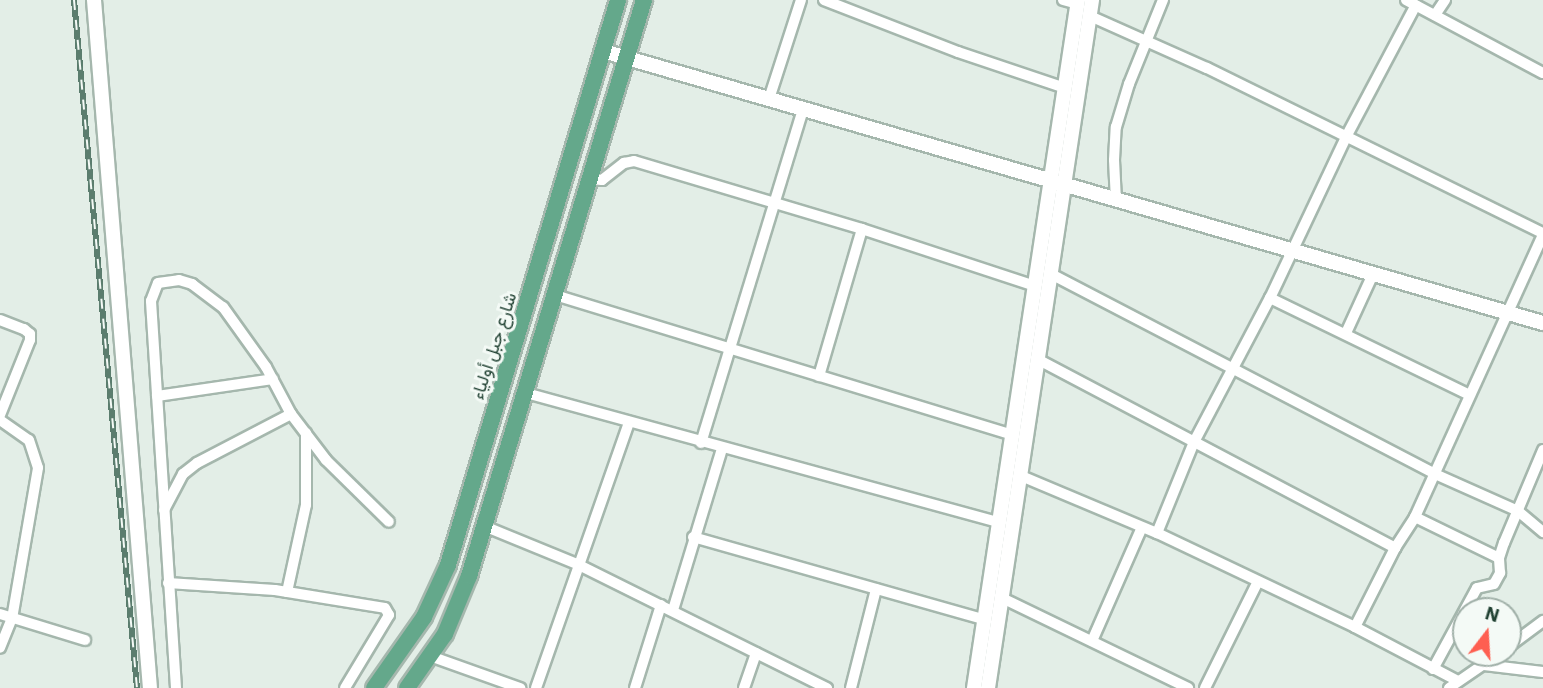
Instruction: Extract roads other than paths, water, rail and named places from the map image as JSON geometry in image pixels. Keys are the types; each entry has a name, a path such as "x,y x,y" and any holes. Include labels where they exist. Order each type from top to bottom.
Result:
{"main road":[{"name":"شارع جبل أولياء","path":"374,688 424,617 448,565 618,0"},
{"path":"407,688 455,612 526,393 644,0"}],"street":[{"path":"94,0 150,688"},
{"path":"769,99 801,0"},
{"path":"824,0 1065,88"},
{"path":"1063,0 1083,1"},
{"path":"1116,201 1116,127 1145,41 1163,0"},
{"path":"1436,15 1444,0"},
{"path":"985,688 984,619 1035,286 1058,185 1090,16 1083,1"},
{"path":"985,688 1039,360 1051,274 1065,88 1083,1"},
{"path":"1157,533 1194,442 1270,298 1411,3 1543,73"},
{"path":"1090,16 1207,68 1543,234 1506,312 1501,332 1415,516 1395,548 1355,627"},
{"path":"603,51 1058,185 1543,323"},
{"path":"701,443 803,109"},
{"path":"590,179 602,180 624,163 634,161 862,229 1035,286"},
{"path":"819,376 862,229"},
{"path":"1051,274 1435,474 1518,511 1543,533"},
{"path":"1346,333 1373,274"},
{"path":"176,688 151,301 158,283 168,280 192,284 223,307 273,379 291,414 343,480 388,522"},
{"path":"555,295 1012,435"},
{"path":"1270,298 1470,395"},
{"path":"0,320 30,334 0,418 29,440 38,468 12,618 0,648"},
{"path":"1039,360 1395,548"},
{"path":"157,396 273,379"},
{"path":"526,393 722,449 999,522"},
{"path":"163,512 183,474 197,463 291,414"},
{"path":"536,688 629,422"},
{"path":"287,593 306,505 306,432"},
{"path":"673,610 693,537 722,449"},
{"path":"1433,669 1477,588 1494,584 1500,573 1499,558 1526,484 1543,450"},
{"path":"1018,475 1157,533 1355,627 1433,669 1454,685 1480,667"},
{"path":"1415,516 1499,558"},
{"path":"484,526 579,565 827,688"},
{"path":"1092,640 1142,527"},
{"path":"693,537 984,619"},
{"path":"1205,688 1258,581"},
{"path":"168,583 287,593 388,610 389,615 345,688"},
{"path":"850,688 876,589"},
{"path":"1000,597 1092,640 1166,683 1188,688"},
{"path":"635,688 661,605"},
{"path":"0,614 85,640"},
{"path":"1522,637 1543,621"},
{"path":"744,688 755,653"},
{"path":"416,688 427,659 520,688"},
{"path":"1504,667 1543,673"}],"railway":[{"path":"74,0 137,688"}]}
